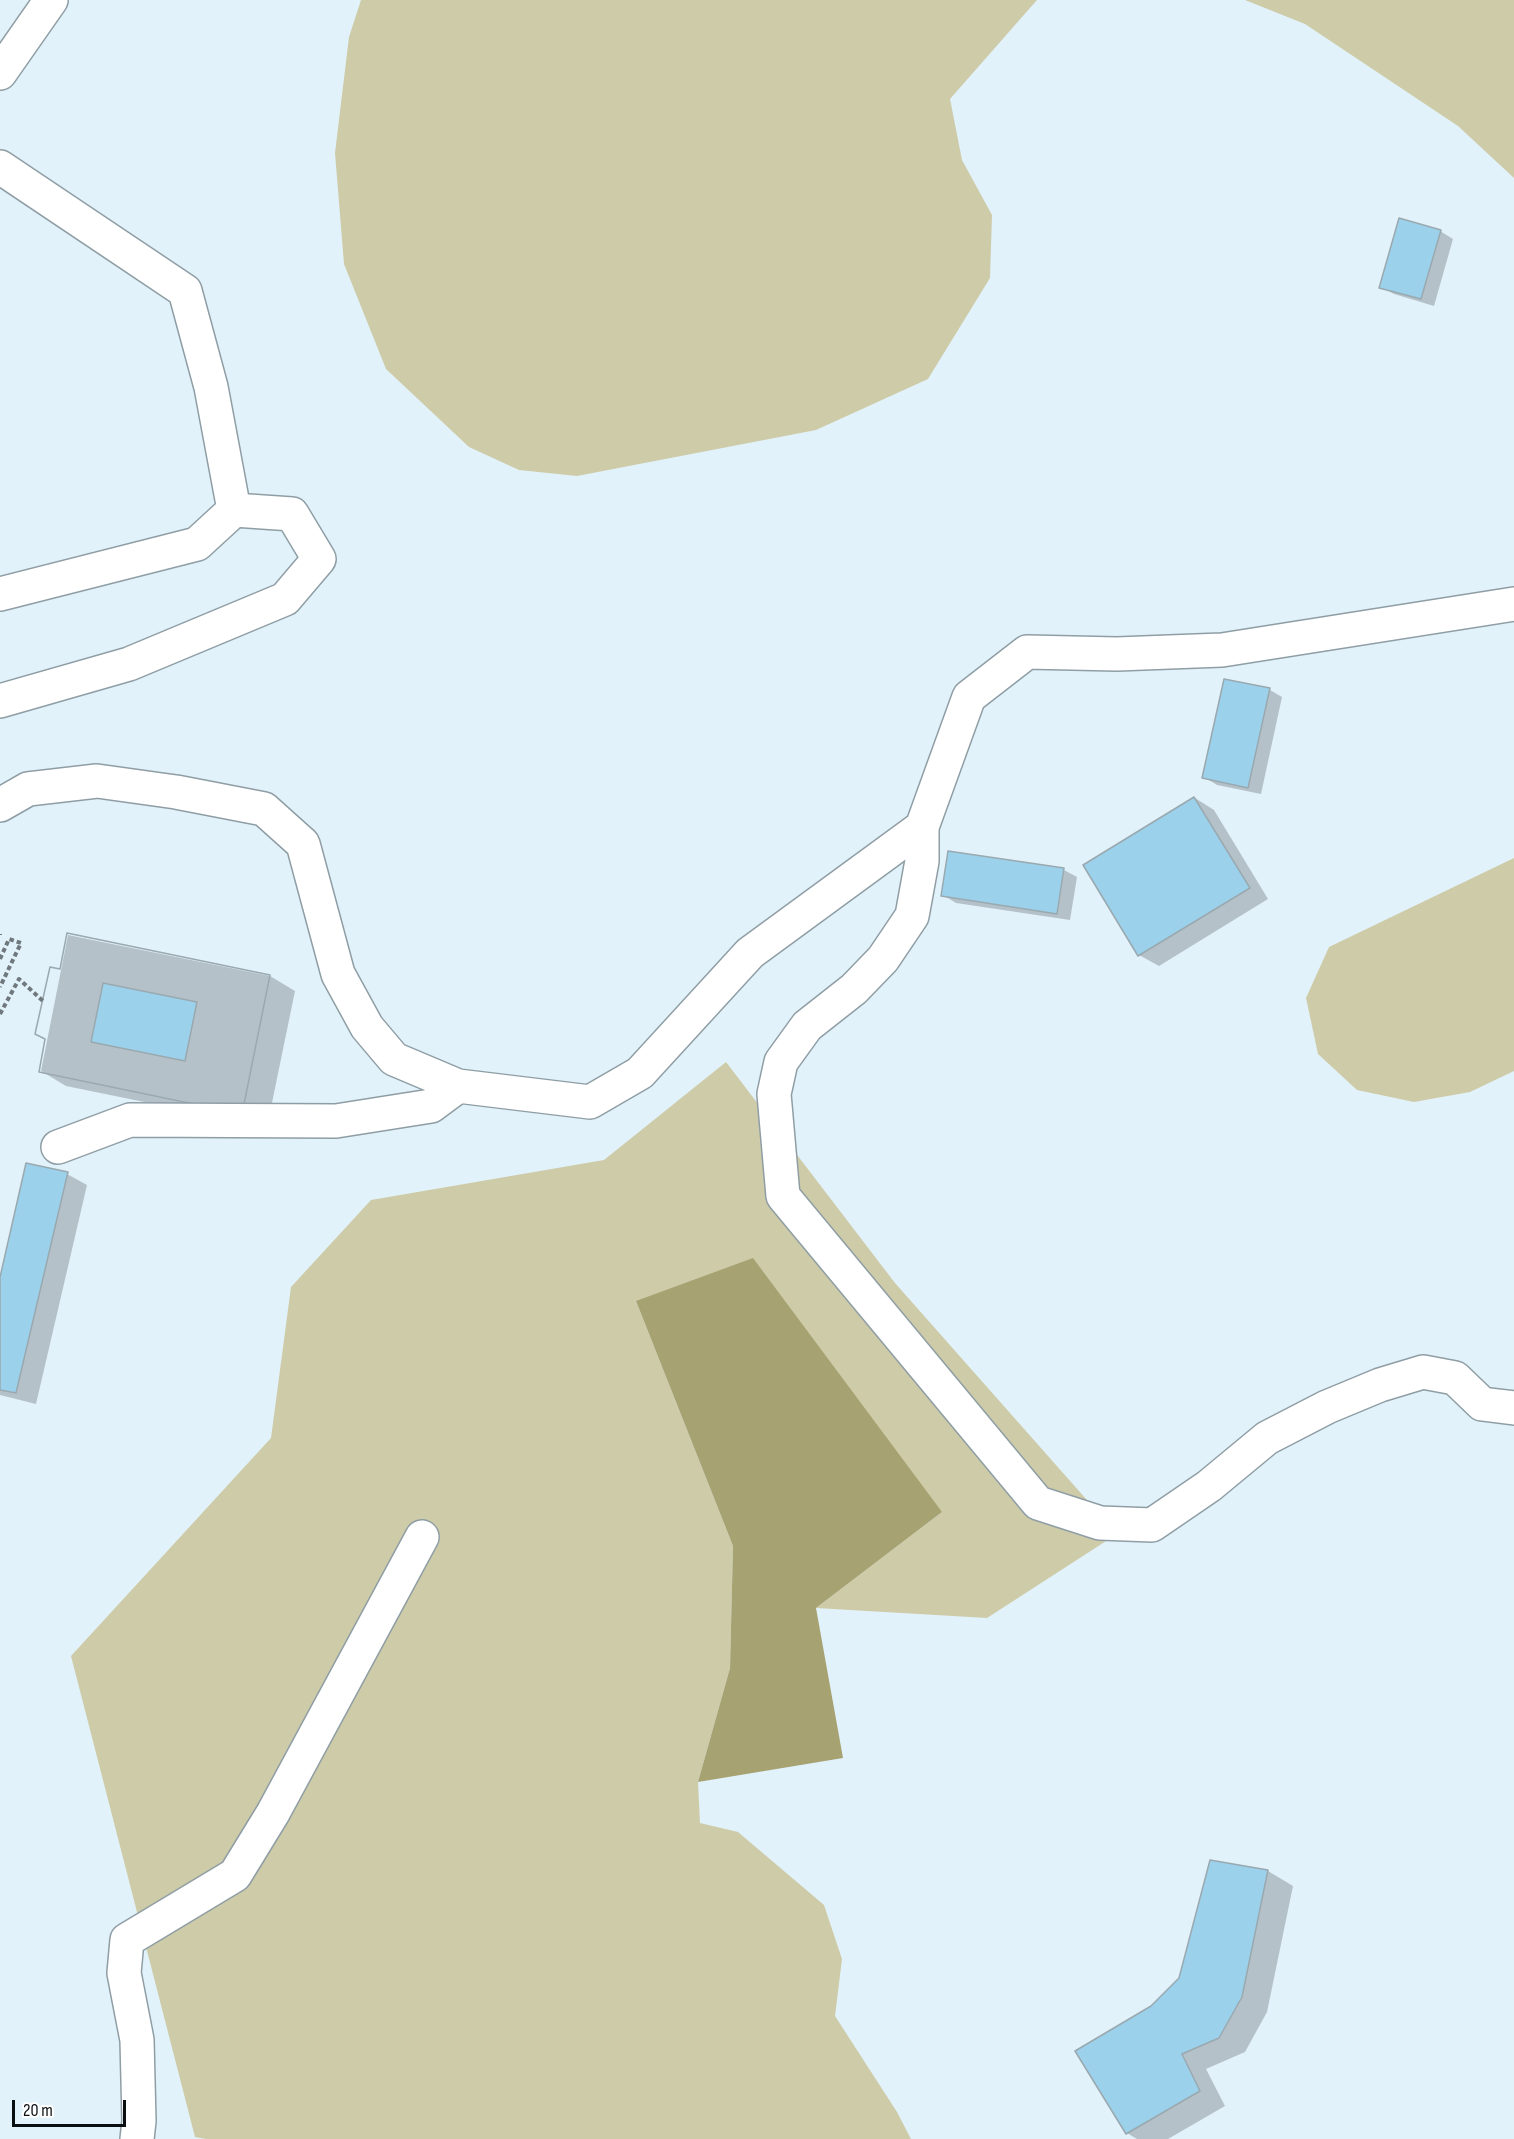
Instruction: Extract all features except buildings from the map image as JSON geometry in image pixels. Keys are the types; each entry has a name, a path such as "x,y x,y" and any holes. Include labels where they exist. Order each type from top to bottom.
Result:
{"street":[{"path":"0,74 51,0"},
{"path":"0,167 185,291 211,387 234,510"},
{"path":"0,594 198,544 234,510 292,514 318,559 285,599 129,664 0,701"},
{"path":"1514,604 1222,650 1117,654 1027,652 969,697 922,827 922,861 912,916 883,959 854,989 807,1026 781,1062 774,1094 783,1196 1038,1503 1100,1523 1152,1525 1209,1486 1267,1438 1327,1407 1380,1385 1423,1372 1455,1378 1482,1404 1514,1408"},
{"path":"0,805 28,789 97,781 176,792 264,809 303,844 338,974 366,1027 394,1059 458,1086 590,1102 640,1073 750,953 922,827"},
{"path":"58,1147 130,1120 336,1121 431,1106 458,1086"},
{"path":"137,2139 139,2121 137,2040 124,1973 127,1940 235,1875 273,1813 422,1537"}],"path":[{"path":"0,959 9,939 21,943 0,987"},
{"path":"0,1014 19,980 43,1001"}],"shaded area":[{"path":"361,0 1037,0 950,99 962,160 992,215 990,278 928,379 816,430 577,476 519,470 469,447 386,369 344,264 335,153 349,37"},
{"path":"1245,0 1514,0 1514,178 1458,126 1305,24"},
{"path":"1514,858 1514,1071 1470,1092 1414,1102 1357,1090 1318,1054 1306,998 1329,947"},
{"path":"726,1062 895,1283 1117,1534 987,1618 816,1608 942,1512 636,1301 733,1546 730,1668 698,1782 700,1823 738,1832 824,1905 842,1959 835,2016 897,2112 911,2139 206,2139 195,2137 71,1656 271,1438 291,1287 371,1200 604,1160"},
{"path":"753,1258 942,1512 816,1608 843,1758 698,1782 730,1668 733,1546 636,1301"}]}
